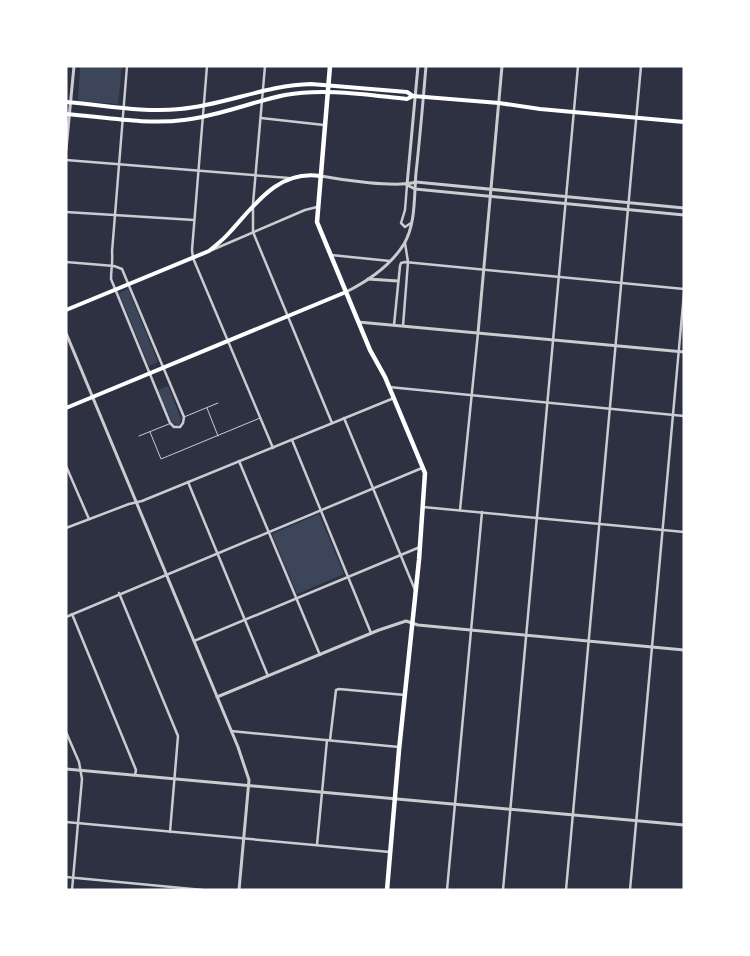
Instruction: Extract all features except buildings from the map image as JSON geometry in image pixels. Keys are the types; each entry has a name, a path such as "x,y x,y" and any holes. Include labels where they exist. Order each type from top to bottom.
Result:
{"main road":[{"path":"330,66 317,222 370,350 390,387 423,467 426,480 386,890"},
{"path":"68,102 161,111 203,106 263,89 297,84 328,85 407,92 414,96 684,122"},
{"path":"68,114 166,122 202,117 285,95 328,92 407,99 414,96"},
{"path":"66,310 209,251 230,232 268,191 292,178 311,175 320,176"},
{"path":"66,408 346,292"}],"street":[{"path":"66,150 68,102 74,66"},
{"path":"66,262 114,266 122,269 184,418 180,427 174,427 170,424 111,279 114,266 112,252 127,66"},
{"path":"207,66 192,250 273,448"},
{"path":"265,66 253,232 286,317 332,423"},
{"path":"411,224 405,227 401,223 405,210 418,66"},
{"path":"346,292 367,280 390,261 405,242 411,224 426,66"},
{"path":"460,510 502,66"},
{"path":"503,890 578,66"},
{"path":"566,890 641,66"},
{"path":"261,118 325,125"},
{"path":"66,160 292,178"},
{"path":"320,176 407,185 415,189 684,215"},
{"path":"407,185 416,182 684,208"},
{"path":"209,251 303,211 317,207"},
{"path":"66,212 194,220"},
{"path":"403,326 408,262 405,242"},
{"path":"329,254 390,261"},
{"path":"394,325 398,281 402,263 408,262 684,289"},
{"path":"367,280 398,281"},
{"path":"630,890 684,293"},
{"path":"358,322 684,352"},
{"path":"66,333 248,776 249,786 239,890"},
{"path":"390,387 684,416"},
{"path":"66,528 239,462 394,398"},
{"path":"344,418 415,591"},
{"path":"292,440 372,633"},
{"path":"239,462 320,655"},
{"path":"66,466 89,519"},
{"path":"66,616 423,467"},
{"path":"188,482 268,676"},
{"path":"424,507 684,532"},
{"path":"446,890 482,512"},
{"path":"194,641 420,547"},
{"path":"119,593 178,736 170,832"},
{"path":"72,614 134,766 135,776"},
{"path":"217,697 372,633 406,621 684,650"},
{"path":"317,846 334,693 339,689 404,695"},
{"path":"231,731 399,747"},
{"path":"66,732 82,771 72,890"},
{"path":"66,770 684,825"},
{"path":"66,822 390,852"},
{"path":"66,877 203,890"}],"lane":[{"path":"184,418 218,403"},
{"path":"207,408 218,436"},
{"path":"150,432 161,459 260,418"},
{"path":"139,436 170,424"}],"shaded area":[{"path":"80,66 122,66 118,104 78,101"},
{"path":"128,289 158,362 149,366 119,293"},
{"path":"168,386 181,419 180,424 177,425 172,423 158,390"},
{"path":"319,514 344,574 297,594 272,534"}]}
